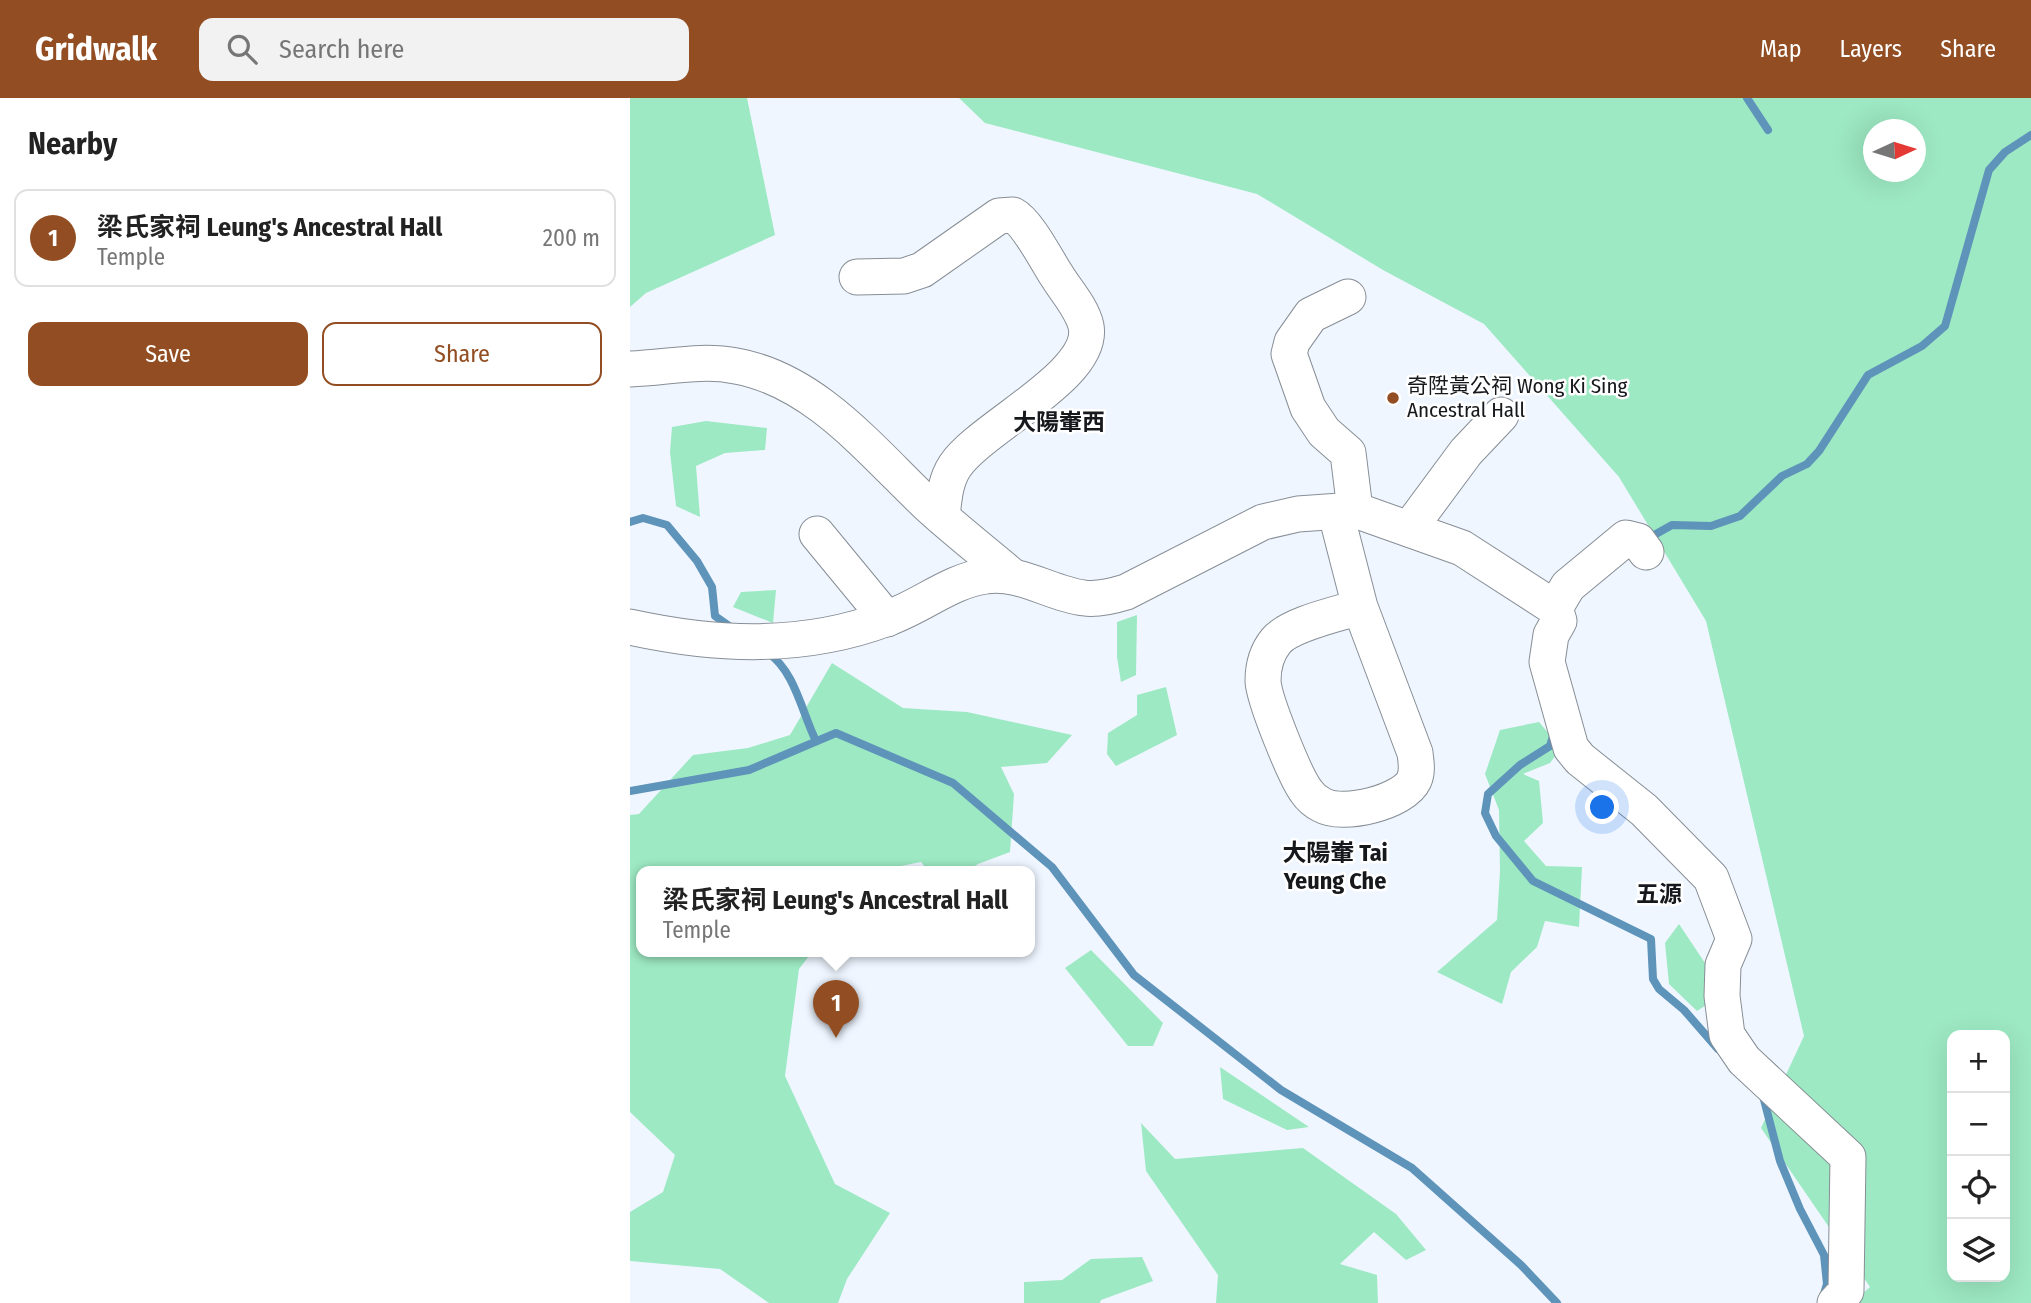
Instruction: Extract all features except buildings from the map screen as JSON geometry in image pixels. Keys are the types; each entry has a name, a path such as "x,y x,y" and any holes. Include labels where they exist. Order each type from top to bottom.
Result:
{"street":[{"path":"857,277 904,276 922,270 999,216 1013,215 1026,229 1083,318 1087,336 1077,360 1061,376 967,451 954,467 946,486 942,517"},
{"path":"1348,297 1311,315 1292,342 1289,354 1308,408 1324,432 1348,453 1346,512 1360,607 1415,753 1417,768 1414,779 1397,796 1359,808 1336,810 1316,801 1301,783 1265,691 1264,670 1270,650 1284,634 1360,607"},
{"path":"630,369 680,362 735,365 779,377 811,397 942,517 1012,576"},
{"path":"1409,529 1466,452 1502,415"},
{"path":"630,627 685,639 745,644 807,639 887,619 972,578 1012,576 1084,598 1112,596 1263,522 1298,514 1346,512 1409,529 1462,548 1555,608 1559,621 1551,635 1547,662 1571,748 1580,759 1644,810 1711,878 1734,939 1723,965 1722,996 1727,1035 1744,1060 1848,1157 1846,1291 1835,1303"},
{"path":"817,534 887,619"},
{"path":"1555,608 1568,586 1626,538 1638,541 1646,552"}],"green space":[{"path":"630,98 747,98 775,235 646,293 630,307"},
{"path":"959,98 2031,98 2031,1303 1852,1303 1870,1287 1761,1128 1804,1036 1706,621 1619,477 1484,324 1383,270 1257,194 985,123"},
{"path":"706,421 767,428 765,450 725,453 696,466 700,517 676,506 670,452 672,427"},
{"path":"776,590 773,623 733,607 741,592"},
{"path":"1137,615 1136,675 1121,682 1117,657 1117,622"},
{"path":"832,663 903,708 967,712 1072,735 1047,763 1001,767 1014,794 1010,852 975,866 924,866 921,862 901,866 636,866 636,957 808,957 799,969 785,1076 835,1184 890,1213 847,1279 838,1303 769,1303 720,1269 630,1261 630,1212 663,1192 675,1155 630,1112 630,815 639,814 693,755 748,748 790,735"},
{"path":"1166,687 1177,735 1116,766 1107,754 1108,733 1137,715 1137,695"},
{"path":"1539,722 1561,748 1550,763 1523,774 1539,781 1543,823 1524,841 1546,866 1582,867 1579,927 1545,921 1537,947 1511,972 1502,1004 1437,972 1497,920 1500,871 1499,810 1485,774 1500,730"},
{"path":"1679,924 1717,981 1717,998 1697,1011 1669,984 1665,943"},
{"path":"1091,950 1163,1023 1153,1046 1128,1046 1065,968"},
{"path":"1220,1067 1309,1127 1287,1130 1223,1099"},
{"path":"1141,1123 1175,1159 1303,1148 1396,1214 1426,1250 1406,1260 1374,1232 1340,1264 1377,1275 1378,1303 1216,1303 1218,1275 1146,1171"},
{"path":"1142,1257 1153,1281 1101,1300 1100,1303 1024,1303 1024,1282 1062,1280 1091,1259"}],"waterway":[{"path":"1747,98 1768,130"},
{"path":"1647,539 1672,525 1711,526 1740,516 1782,476 1807,464 1819,451 1868,375 1922,346 1945,326 1989,170 2005,152 2031,135"},
{"path":"630,522 643,518 667,525 697,561 712,587 715,616 732,628"},
{"path":"768,653 785,670 816,741"},
{"path":"630,791 749,770 836,733 953,783 1052,867 1134,975 1281,1090 1412,1168 1521,1265 1557,1303"},
{"path":"1554,733 1550,746 1520,765 1488,794 1485,813 1496,836 1533,881 1651,939 1653,979 1659,989 1684,1010 1718,1049"},
{"path":"1763,1096 1780,1161 1800,1209 1824,1255 1827,1284 1824,1294"}],"place":[{"name":"奇陞黃公祠 Wong Ki Sing Ancestral Hall","path":"1393,398"},
{"name":"梁氏家祠 Leung's Ancestral Hall","path":"836,1038"}],"district":[{"name":"大陽輋西","path":"1059,422"},
{"name":"大陽輋 Tai Yeung Che","path":"1335,867"},
{"name":"五源","path":"1659,894"}]}
